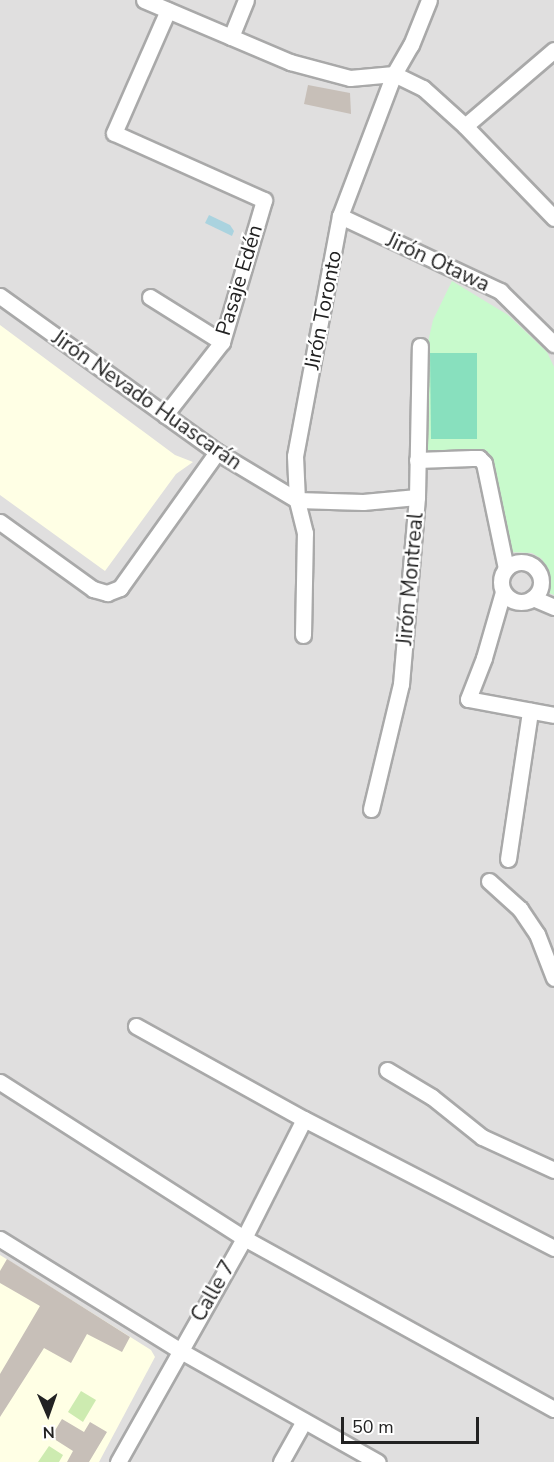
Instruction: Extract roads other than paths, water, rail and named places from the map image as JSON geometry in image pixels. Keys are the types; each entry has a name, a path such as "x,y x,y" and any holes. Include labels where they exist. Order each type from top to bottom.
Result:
{"street":[{"path":"144,0 290,62 350,78 394,74 423,88 465,126 554,218"},
{"path":"231,37 246,0"},
{"name":"Jirón Toronto","path":"303,635 305,533 297,500 295,456 340,216 394,74 411,45 429,0"},
{"name":"Pasaje Edén","path":"165,415 222,342 264,200 114,133 168,10"},
{"path":"465,126 554,50"},
{"name":"Jirón Otawa","path":"340,216 500,291 554,344"},
{"name":"Jirón Nevado Huascarán","path":"0,296 217,452 297,500"},
{"path":"150,297 222,342"},
{"name":"Jirón Montreal","path":"371,809 401,684 417,497 420,346"},
{"path":"0,522 93,589 107,593 120,588 217,452"},
{"path":"417,460 479,458 484,463 506,568 501,580 503,592 484,658 468,699 554,715"},
{"path":"297,500 363,502 417,497"},
{"path":"503,592 514,601 520,602 533,598 540,588 537,570 522,561 506,568"},
{"path":"533,598 554,607"},
{"path":"508,859 530,711"},
{"path":"489,880 520,909 537,934 554,978"},
{"path":"136,1026 304,1119 554,1248"},
{"path":"387,1070 432,1097 482,1137 554,1170"},
{"path":"0,1082 244,1238 554,1409"},
{"name":"Calle 7","path":"118,1462 244,1238 304,1119"},
{"path":"0,1239 179,1350 378,1462"},
{"path":"281,1462 304,1421"}],"water":[{"path":"209,215 230,225 234,231 232,236 205,223"}]}
